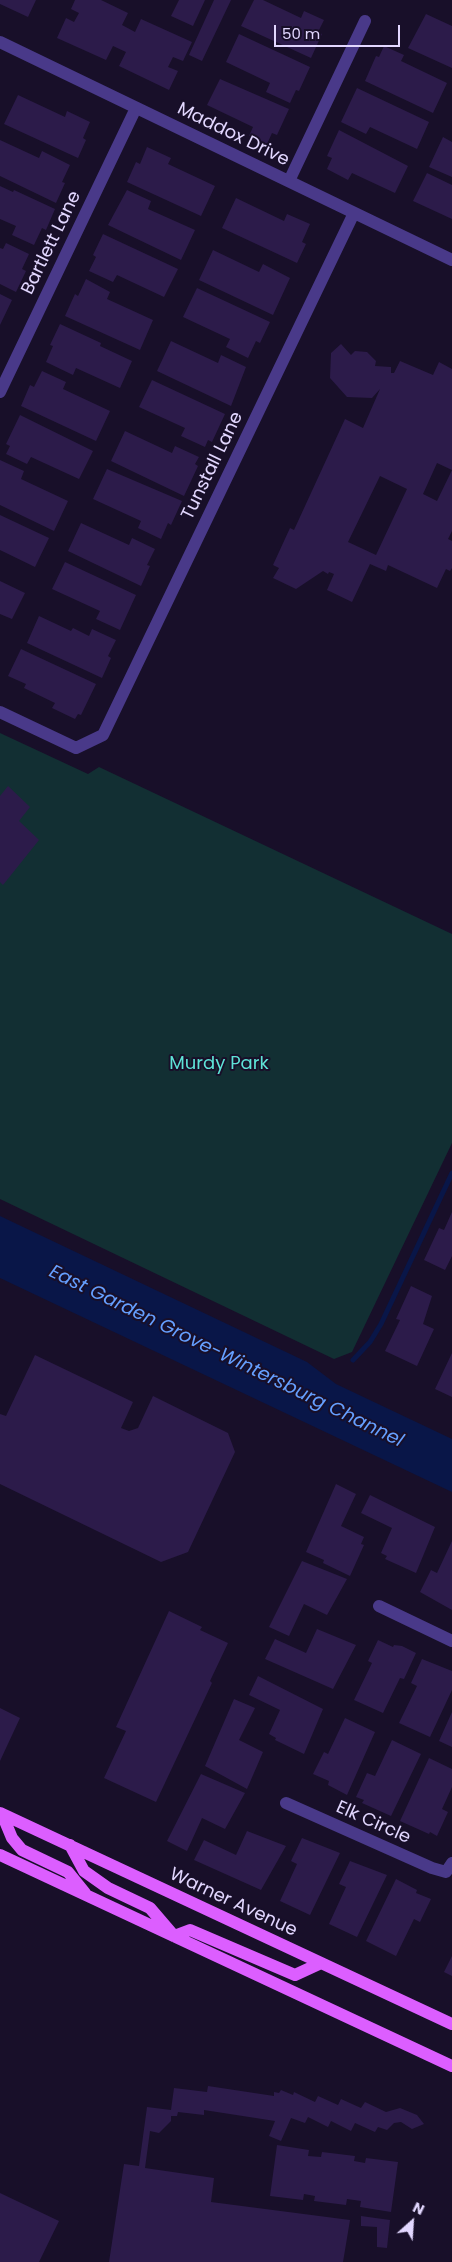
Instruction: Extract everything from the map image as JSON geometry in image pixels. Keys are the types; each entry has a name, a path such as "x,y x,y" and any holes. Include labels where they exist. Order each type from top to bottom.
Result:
{"main road":[{"name":"Warner Avenue","path":"1,1814 452,2024"},
{"path":"1,1814 12,1838 22,1850 68,1872 87,1895"},
{"path":"70,1846 84,1871 108,1888 150,1908 174,1936"},
{"path":"0,1854 452,2066"},
{"path":"174,1936 190,1930 294,1975 321,1963"}],"street":[{"path":"289,181 364,21"},
{"name":"Maddox Drive","path":"0,42 452,260"},
{"name":"Bartlett Lane","path":"0,392 136,108"},
{"name":"Tunstall Lane","path":"0,712 76,748 103,735 354,213"},
{"path":"380,1606 452,1641"},
{"name":"Elk Circle","path":"286,1803 432,1868 449,1868"}],"green space":[{"name":"Murdy Park","path":"0,733 88,774 99,767 452,934 452,1143 352,1352 334,1359 0,1199"}],"water":[{"name":"East Garden Grove-Wintersburg Channel","path":"0,1216 307,1362 336,1384 452,1439 452,1492 0,1278"}],"building":[{"path":"0,0 36,0 28,17 0,4"},
{"path":"75,0 101,0 128,13 122,25 135,32 141,19 192,42 183,61 173,57 168,67 178,71 169,90 119,66 126,52 113,46 106,60 57,38 66,18 74,22 79,13 71,9"},
{"path":"179,0 205,0 193,26 171,16"},
{"path":"214,0 231,0 202,61 189,55"},
{"path":"254,0 263,0 301,18 304,11 324,20 318,32 322,34 311,58 241,26"},
{"path":"426,14 452,26 452,68 408,48"},
{"path":"239,34 310,67 299,91 296,90 290,103 266,92 270,83 226,62"},
{"path":"384,46 404,55 401,61 447,83 433,113 365,81 376,56 379,57"},
{"path":"220,79 289,109 277,135 272,133 267,144 249,136 253,127 207,105"},
{"path":"357,88 429,122 417,149 370,127 366,134 341,122"},
{"path":"18,95 65,117 67,111 90,122 83,138 86,140 78,158 4,124"},
{"path":"339,130 408,166 395,193 352,173 348,180 327,169 332,158 327,156"},
{"path":"443,137 452,142 452,177 429,167"},
{"path":"0,140 39,158 42,151 70,165 62,182 65,183 56,203 0,176"},
{"path":"147,147 171,158 168,164 215,186 201,216 127,182 136,162 140,164"},
{"path":"427,173 452,185 452,219 413,201"},
{"path":"0,186 13,192 14,190 55,209 46,230 42,228 34,245 12,235 16,226 0,219"},
{"path":"127,190 151,201 148,209 195,230 181,260 108,225"},
{"path":"236,198 284,221 287,214 310,224 302,242 306,244 297,263 222,228"},
{"path":"103,234 178,269 164,297 117,275 113,282 89,271 96,257 93,255"},
{"path":"6,243 29,254 22,269 26,271 16,292 0,284 0,248 3,249"},
{"path":"213,250 259,272 263,264 290,278 273,315 199,280"},
{"path":"86,279 110,292 107,299 153,320 140,350 65,316 75,294 78,296"},
{"path":"197,288 270,322 260,343 256,341 248,358 226,347 230,339 183,317"},
{"path":"0,294 12,300 0,325"},
{"path":"60,324 101,343 100,346 132,361 120,388 76,368 73,375 46,362 53,346 50,345"},
{"path":"171,341 218,363 221,355 246,367 231,406 157,371"},
{"path":"341,344 351,355 355,351 367,352 376,361 375,366 391,367 391,373 394,373 400,361 433,375 439,362 452,369 452,470 452,531 448,539 452,541 452,568 450,571 446,569 437,588 388,565 386,571 370,564 352,602 327,590 334,574 329,572 328,574 323,571 296,589 273,578 279,568 273,565 290,528 294,530 345,419 363,428 380,389 372,398 347,397 330,378 331,353","holes":["437,463 452,470 437,501 423,494","380,476 407,489 376,555 348,542"]},
{"path":"42,371 66,382 63,389 110,411 96,441 21,406 30,385 34,387"},
{"path":"152,380 225,414 212,442 208,440 205,447 181,436 185,428 139,407"},
{"path":"20,415 93,451 79,479 31,457 27,464 6,454 10,446 6,444"},
{"path":"125,431 172,453 175,446 199,457 195,464 198,466 184,496 111,461"},
{"path":"0,460 24,471 21,479 68,501 54,531 0,505"},
{"path":"107,469 182,501 171,525 168,523 161,539 138,528 141,521 93,499"},
{"path":"0,515 49,538 35,567 0,550"},
{"path":"81,523 129,545 132,538 155,549 147,565 150,566 141,586 68,551"},
{"path":"65,562 136,595 120,630 96,619 100,611 52,589"},
{"path":"0,581 25,593 12,619 0,614"},
{"path":"39,616 71,631 73,628 89,636 92,629 116,640 108,656 111,658 102,678 27,643"},
{"path":"21,649 96,684 81,715 78,714 75,719 52,708 55,703 24,688 26,684 8,676"},
{"path":"8,786 30,807 19,821 39,840 3,885 0,882 0,796"},
{"path":"452,1212 452,1256 445,1270 424,1260 439,1228 444,1230"},
{"path":"411,1286 432,1296 423,1324 434,1329 417,1366 385,1351 400,1320 396,1319"},
{"path":"452,1353 452,1397 435,1389"},
{"path":"35,1355 133,1402 121,1428 129,1431 138,1428 153,1396 228,1433 235,1452 188,1552 161,1562 0,1484 0,1414 6,1416"},
{"path":"336,1484 356,1494 341,1526 364,1537 361,1544 364,1545 350,1576 323,1563 324,1560 306,1552"},
{"path":"370,1495 435,1527 416,1573 385,1559 387,1556 381,1553 392,1528 361,1513"},
{"path":"452,1541 452,1610 420,1592 431,1570 437,1573"},
{"path":"302,1561 347,1579 327,1615 304,1604 289,1636 269,1627"},
{"path":"169,1611 202,1627 200,1630 228,1643 210,1681 212,1683 156,1802 104,1778 126,1731 116,1727"},
{"path":"317,1629 356,1645 333,1689 265,1659 275,1639 306,1653"},
{"path":"378,1640 393,1647 394,1645 402,1646 416,1653 404,1679 400,1678 383,1713 354,1700 372,1663 368,1661"},
{"path":"422,1659 452,1671 452,1690 430,1737 399,1723 417,1686 411,1683"},
{"path":"258,1676 323,1709 304,1754 275,1740 276,1738 269,1734 280,1710 249,1695"},
{"path":"234,1699 255,1708 239,1740 263,1752 247,1789 205,1766"},
{"path":"0,1708 20,1718 0,1761"},
{"path":"452,1712 452,1747 439,1741"},
{"path":"345,1718 375,1732 347,1795 328,1785 329,1781 313,1774 324,1752 328,1754"},
{"path":"392,1740 421,1754 391,1816 362,1803 364,1800 356,1797 367,1773 375,1776"},
{"path":"429,1758 452,1769 452,1787 442,1809 448,1812 437,1836 400,1821"},
{"path":"201,1774 245,1793 225,1829 202,1818 187,1851 167,1841"},
{"path":"247,1831 286,1846 261,1890 194,1860 204,1840 236,1855"},
{"path":"302,1838 340,1853 310,1915 280,1901 297,1864 291,1861"},
{"path":"350,1861 387,1875 357,1937 329,1924 346,1887 339,1884"},
{"path":"396,1879 417,1890 416,1893 431,1899 420,1922 414,1919 396,1956 366,1941"},
{"path":"452,1956 452,1976 444,1972"},
{"path":"208,2086 274,2096 274,2092 279,2093 281,2090 293,2095 294,2092 315,2102 318,2096 338,2105 341,2099 361,2108 365,2102 386,2112 400,2108 417,2115 424,2124 412,2129 401,2122 394,2123 387,2130 378,2127 375,2132 355,2123 351,2131 331,2121 328,2127 308,2117 305,2123 291,2118 281,2141 269,2136 275,2121 204,2110 204,2115 178,2112 177,2116 171,2116 171,2121 159,2133 150,2131 145,2168 214,2178 211,2202 350,2220 343,2262 109,2262 124,2164 139,2166 147,2107 171,2110 174,2088 207,2092"},
{"path":"277,2145 309,2150 308,2156 321,2157 322,2152 355,2156 354,2161 365,2163 366,2158 398,2162 391,2212 360,2207 361,2201 347,2199 346,2205 314,2201 315,2196 304,2194 303,2200 270,2196"},
{"path":"0,2193 59,2221 39,2262 0,2262"},
{"path":"361,2216 390,2220 387,2248 377,2247 377,2227 361,2226"}],"waterway":[{"path":"353,1360 370,1342 381,1324 452,1173"}]}
